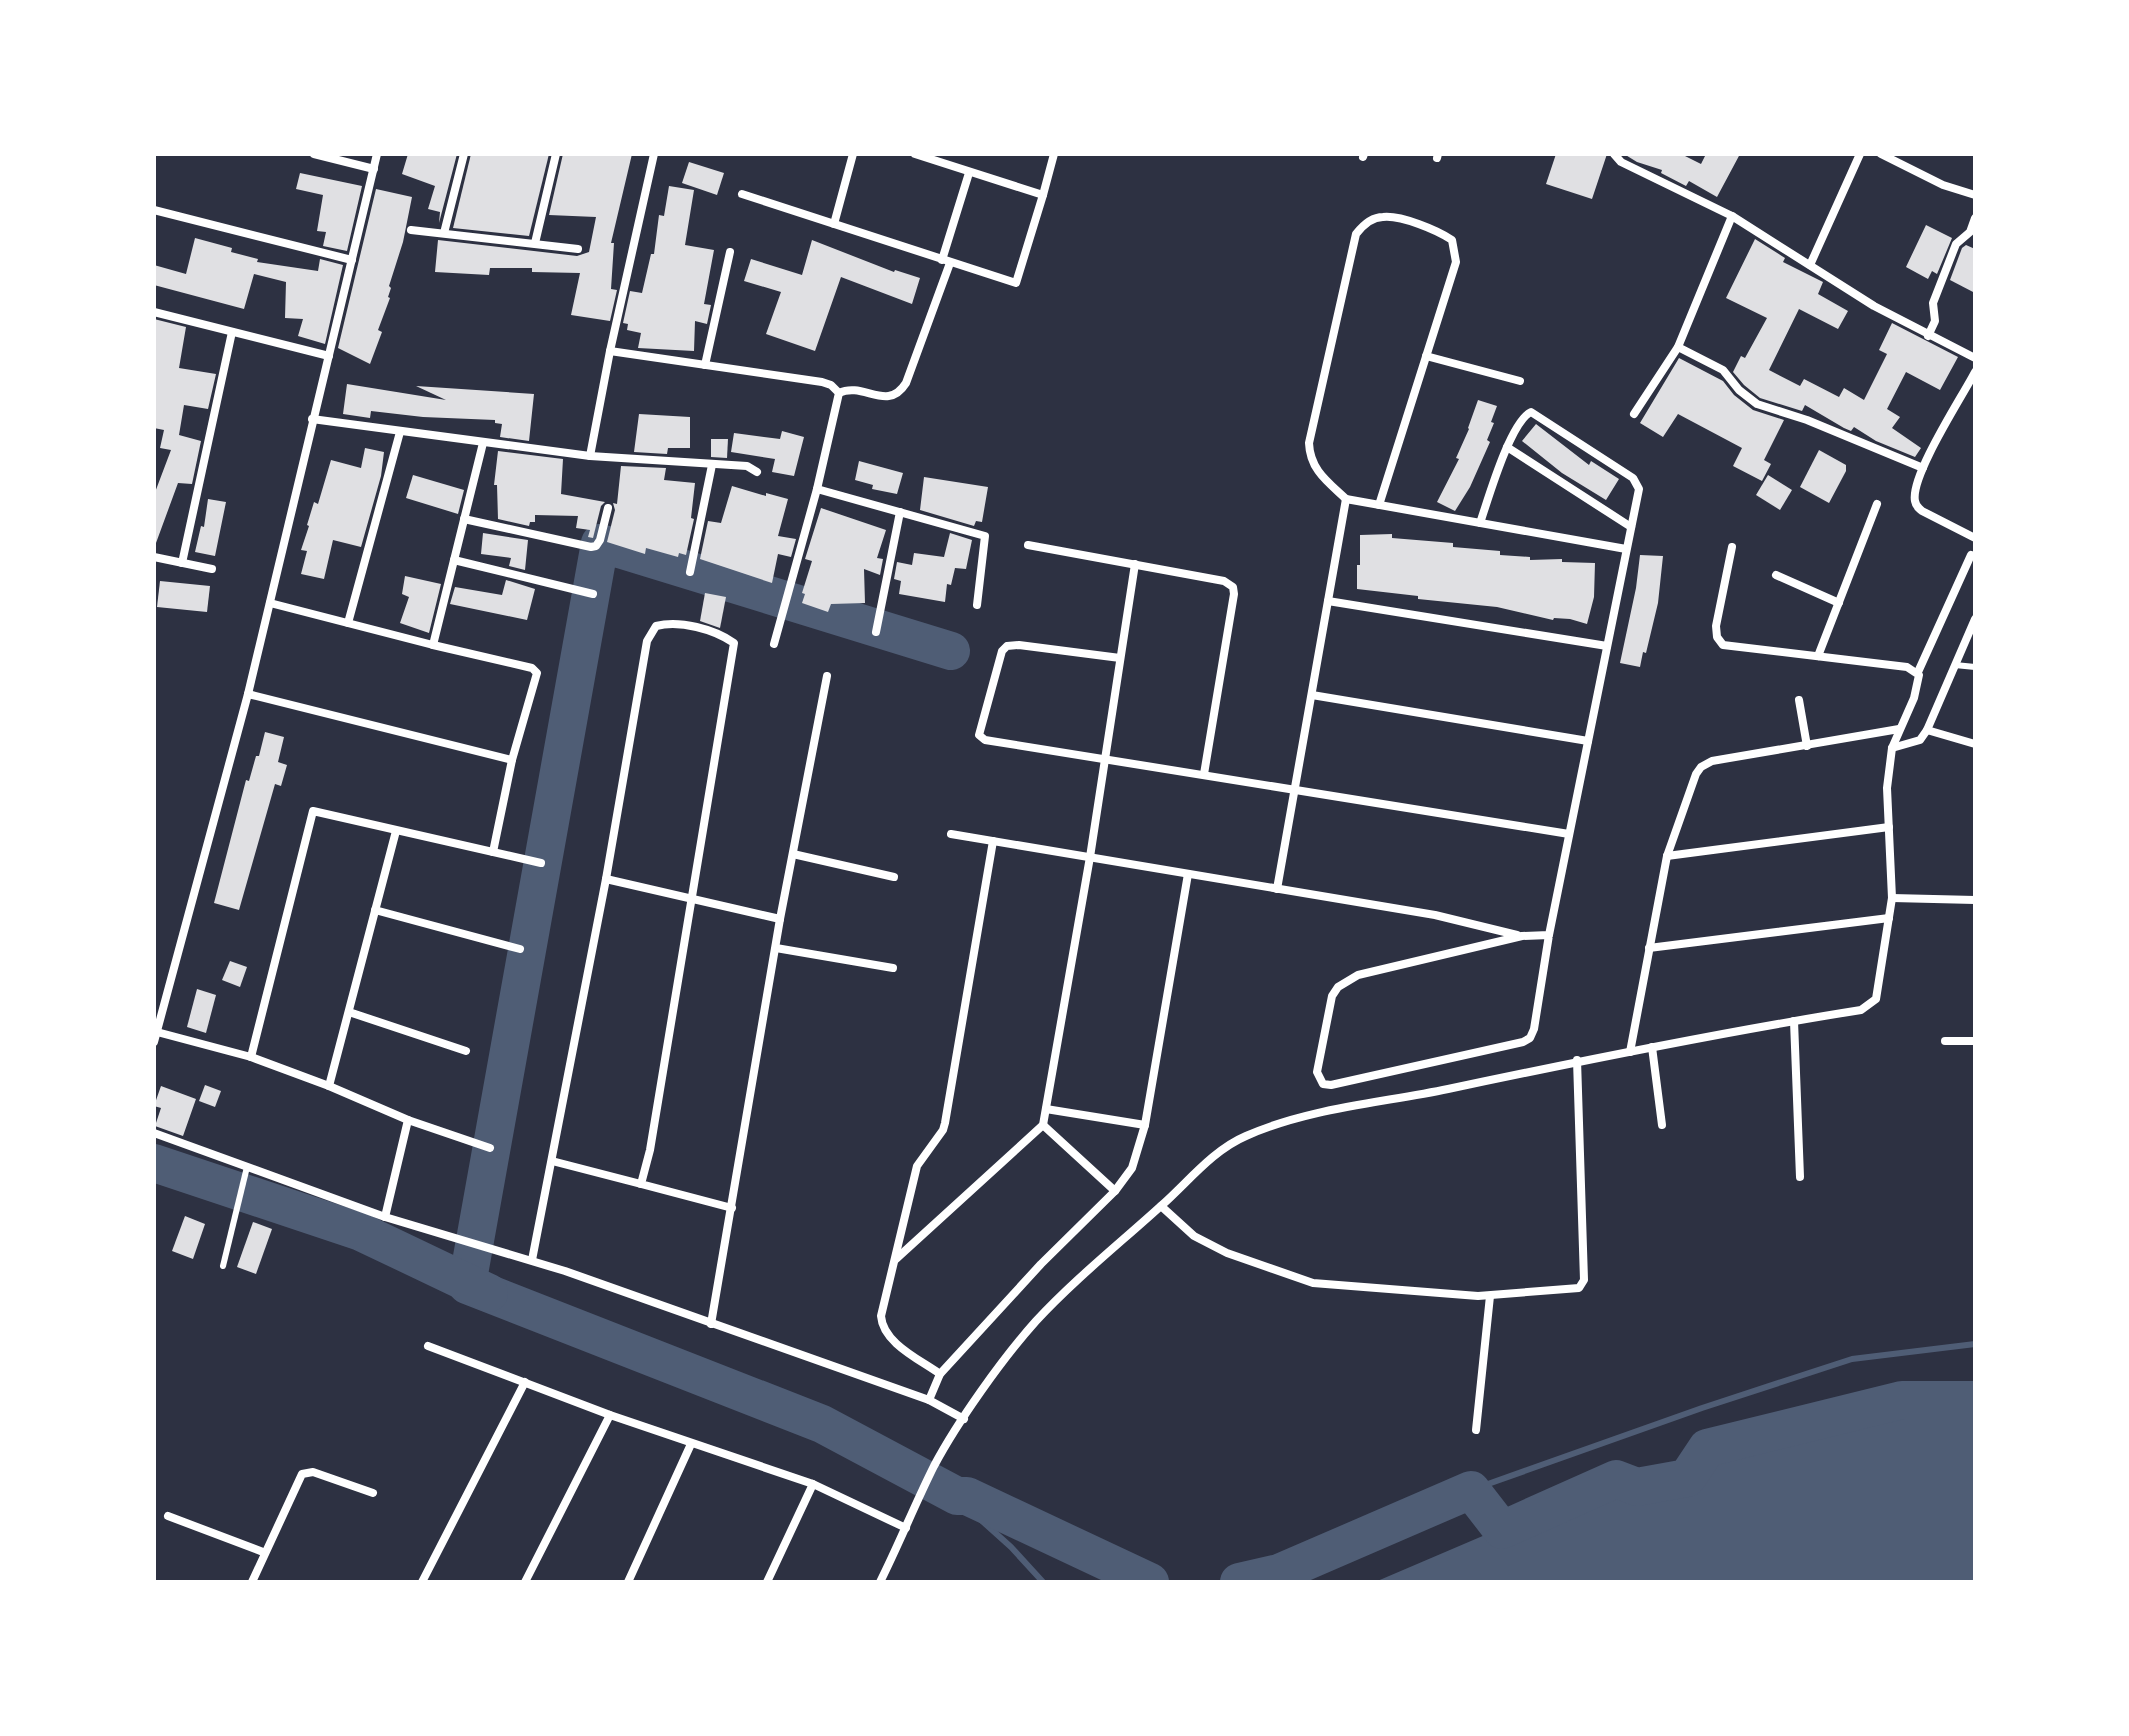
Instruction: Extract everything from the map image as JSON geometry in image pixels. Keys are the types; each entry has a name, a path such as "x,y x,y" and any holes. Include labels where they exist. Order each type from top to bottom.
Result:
{"street":[{"path":"314,154 374,169"},
{"path":"154,1042 248,694 377,154"},
{"path":"444,233 464,154"},
{"path":"535,243 556,154"},
{"path":"590,456 654,154"},
{"path":"834,224 853,154"},
{"path":"915,154 1043,195"},
{"path":"742,194 1016,283 1054,154"},
{"path":"1614,154 1621,162 1732,216 1874,306 1975,358"},
{"path":"1810,265 1860,154"},
{"path":"1881,154 1943,185 1975,195"},
{"path":"774,644 817,489 839,393 848,388 891,397 899,393 906,383 946,262 969,173"},
{"path":"154,210 352,260"},
{"path":"1379,505 1456,262 1452,240 1440,232 1380,216 1364,224 1356,234 1309,443 1309,458 1316,471 1346,499 1379,505 1626,549"},
{"path":"1634,414 1678,347 1732,216"},
{"path":"1928,336 1935,321 1933,303 1956,244 1970,232 1975,218"},
{"path":"411,230 578,249"},
{"path":"705,365 730,252"},
{"path":"154,312 329,356"},
{"path":"182,563 232,332"},
{"path":"1678,347 1723,370 1739,390 1757,404 1807,420 1923,468"},
{"path":"610,351 822,382 839,393"},
{"path":"1426,356 1520,381"},
{"path":"1975,372 1923,468 1915,495 1917,506 1975,538"},
{"path":"1480,523 1507,447 1525,415 1535,413 1638,483 1639,497 1549,935 1534,1029 1530,1038 1523,1042 1331,1085 1323,1084 1318,1078 1332,996 1347,980 1522,936 1549,935"},
{"path":"312,419 590,456 747,466 757,472"},
{"path":"348,623 400,432"},
{"path":"433,645 483,443"},
{"path":"1507,447 1631,527"},
{"path":"690,572 712,465"},
{"path":"817,489 985,536 977,605"},
{"path":"1277,889 1346,499"},
{"path":"1818,656 1877,504"},
{"path":"464,519 591,547 600,540 608,508"},
{"path":"876,632 900,512"},
{"path":"1028,545 1224,581 1233,587 1204,774"},
{"path":"1732,547 1716,626 1717,637 1723,645 1907,667 1918,672"},
{"path":"880,1582 935,1464 1034,1324 1076,1280 1214,1156 1244,1136 1299,1118 1577,1060 1870,1006 1881,983 1892,898 1887,788 1892,748 1914,698 1918,672 1971,555"},
{"path":"154,557 212,569"},
{"path":"454,560 593,594"},
{"path":"896,1259 1043,1125 1090,857 1135,564"},
{"path":"1776,575 1839,603"},
{"path":"1328,601 1607,646"},
{"path":"270,603 532,668 537,673 512,760 493,852"},
{"path":"1892,748 1920,740 1927,730 1975,619"},
{"path":"532,1260 606,879 647,641 656,626 669,623 708,631 734,643 650,1150 641,1184"},
{"path":"1120,658 1007,646 1002,651 979,730 981,738 1569,834"},
{"path":"711,1324 780,919 827,676"},
{"path":"248,694 512,760"},
{"path":"1312,695 1588,741"},
{"path":"1799,700 1807,746"},
{"path":"1630,1052 1667,856 1701,767 1712,761 1899,729"},
{"path":"1927,730 1975,744"},
{"path":"251,1057 313,811 541,863"},
{"path":"1667,856 1889,827"},
{"path":"329,1086 396,831"},
{"path":"951,834 1435,915 1522,936"},
{"path":"940,1374 889,1337 882,1327 881,1316 917,1166 945,1123 993,841"},
{"path":"793,854 894,877"},
{"path":"929,1400 940,1374 1041,1264 1115,1191 1132,1168 1145,1125 1188,874"},
{"path":"606,879 780,919"},
{"path":"1892,898 1975,900"},
{"path":"375,910 520,949"},
{"path":"1649,948 1889,918"},
{"path":"776,948 893,968"},
{"path":"349,1012 466,1051"},
{"path":"1794,1021 1800,1177"},
{"path":"157,1032 251,1057 408,1120 490,1148"},
{"path":"1945,1041 1975,1041"},
{"path":"1652,1047 1662,1125"},
{"path":"1161,1206 1194,1236 1227,1253 1313,1283 1490,1296 1579,1288 1584,1280 1577,1060"},
{"path":"1046,1109 1145,1125"},
{"path":"385,1217 408,1120"},
{"path":"1043,1125 1115,1191"},
{"path":"154,1133 385,1217 532,1260 929,1400 964,1419"},
{"path":"552,1161 732,1208"},
{"path":"1476,1430 1490,1296"},
{"path":"428,1346 610,1415 813,1484 906,1528"},
{"path":"422,1582 525,1382"},
{"path":"525,1582 610,1415"},
{"path":"628,1582 691,1444"},
{"path":"252,1582 263,1552 302,1474 313,1472 373,1493"},
{"path":"767,1582 813,1484"},
{"path":"168,1516 263,1552"}],"lane":[{"path":"1955,665 1975,667"},
{"path":"223,1266 247,1167"}],"water":[{"path":"1902,1400 1975,1400 1975,1582 1375,1582 1616,1479 1637,1487 1687,1478 1707,1448"}],"building":[{"path":"408,154 457,154 439,223 440,212 428,209 435,186 402,174"},
{"path":"471,154 549,154 529,236 453,228"},
{"path":"563,154 632,154 611,243 614,243 611,289 617,290 610,321 571,315 580,273 532,272 532,268 490,268 489,275 435,272 438,240 577,256 589,252 596,217 549,215"},
{"path":"1556,154 1607,154 1592,199 1546,184"},
{"path":"1624,154 1681,154 1701,164 1706,154 1740,154 1717,197 1689,181 1686,186 1661,173 1662,170"},
{"path":"689,162 724,173 717,195 682,183"},
{"path":"300,173 362,186 347,251 323,246 326,232 317,231 323,195 296,189"},
{"path":"669,186 694,190 685,245 714,250 704,304 711,305 707,324 695,321 694,351 638,348 641,333 627,330 628,324 623,323 630,291 642,293 651,254 654,254 659,215 664,216"},
{"path":"376,189 412,197 403,242 389,286 390,298 378,330 382,332 370,364 338,348"},
{"path":"1926,225 1952,238 1937,274 1932,271 1928,279 1906,267"},
{"path":"195,238 232,248 231,252 258,259 257,262 318,271 320,259 343,265 325,344 298,336 303,319 285,318 286,282 254,274 244,309 154,285 154,265 186,274"},
{"path":"1755,239 1785,258 1783,262 1823,282 1818,294 1848,311 1838,329 1799,309 1769,370 1800,386 1804,379 1839,397 1844,388 1864,400 1887,354 1879,350 1892,323 1958,357 1940,390 1906,372 1887,409 1900,417 1892,428 1921,448 1915,457 1876,441 1854,427 1851,431 1844,428 1805,405 1802,411 1760,398 1733,372 1741,356 1745,358 1767,318 1726,298"},
{"path":"812,240 894,272 920,278 912,304 841,277 815,351 766,334 781,292 744,281 751,259 802,275"},
{"path":"1966,245 1975,249 1975,293 1950,280"},
{"path":"154,319 186,327 179,368 216,374 208,409 184,405 179,435 201,441 192,484 178,483 156,543 154,495 171,450 160,448 164,430 154,428"},
{"path":"1679,358 1723,381 1734,395 1753,410 1784,420 1764,460 1771,464 1762,481 1733,466 1742,448 1678,414 1663,437 1640,423"},
{"path":"347,384 446,400 416,386 534,394 529,441 500,437 502,424 495,423 495,420 371,411 370,418 343,414"},
{"path":"1478,400 1497,406 1491,422 1494,423 1487,440 1490,442 1470,487 1455,511 1437,502 1459,459 1456,458"},
{"path":"639,414 690,417 690,448 668,448 667,454 634,452"},
{"path":"1536,424 1589,465 1591,461 1619,479 1606,500 1562,473 1522,441"},
{"path":"782,431 804,437 794,476 772,472 775,459 731,452 734,433 780,439"},
{"path":"711,439 728,439 727,458 711,457"},
{"path":"365,448 384,452 381,476 361,547 333,540 324,579 301,574 307,551 301,550 307,525 314,502 318,504 331,460 361,468"},
{"path":"1819,450 1846,465 1846,471 1829,503 1800,487"},
{"path":"498,451 563,459 561,494 605,502 601,506 593,538 588,537 590,530 576,528 578,516 535,515 535,522 530,522 529,526 498,519 497,485 494,485"},
{"path":"859,461 903,473 897,494 872,489 873,485 855,480"},
{"path":"621,466 666,468 664,480 695,483 691,518 694,519 686,555 679,553 678,557 646,548 645,554 607,542 615,510 613,503 617,504"},
{"path":"413,475 464,490 458,514 406,498"},
{"path":"1768,475 1792,490 1780,510 1756,495"},
{"path":"924,477 988,487 982,522 976,521 974,526 920,510"},
{"path":"732,486 788,499 778,536 796,539 791,557 778,554 772,583 700,559 708,521 721,523"},
{"path":"208,499 226,502 215,556 195,552 201,526 204,527"},
{"path":"821,508 886,530 877,558 883,559 880,575 864,569 865,603 831,604 828,612 802,603 812,561 805,559"},
{"path":"483,533 528,540 525,570 509,566 511,558 481,554"},
{"path":"950,533 972,540 966,569 955,568 951,585 947,584 945,602 899,594 901,581 894,579 897,562 912,565 914,553 944,557"},
{"path":"1392,534 1392,538 1453,543 1453,547 1500,551 1500,555 1530,557 1530,560 1562,559 1562,562 1595,563 1594,597 1587,624 1497,607 1357,589 1360,535"},
{"path":"1640,555 1663,556 1658,603 1640,667 1620,663"},
{"path":"405,576 441,584 429,633 400,623 409,597 402,594"},
{"path":"506,580 535,589 527,620 450,604 455,587 502,595"},
{"path":"160,581 210,586 207,612 157,607"},
{"path":"705,593 726,597 720,628 700,621"},
{"path":"265,732 284,737 278,762 287,765 281,786 275,784 239,910 214,903 246,780 249,781 256,756 259,756"},
{"path":"230,961 247,967 240,987 222,980"},
{"path":"197,989 216,995 206,1033 187,1027"},
{"path":"205,1085 221,1091 215,1107 199,1101"},
{"path":"161,1086 196,1099 183,1136 155,1126 161,1108 154,1106"},
{"path":"185,1216 205,1224 193,1259 172,1251"},
{"path":"253,1222 272,1229 256,1274 237,1267"}],"waterway":[{"path":"951,651 600,543 467,1285 822,1424 957,1496 967,1496 1150,1582"},
{"path":"154,1163 361,1232 489,1293"},
{"path":"1244,1582 1279,1573 1471,1490 1702,1408 1852,1359 1975,1344"},
{"path":"1239,1582 1279,1573 1471,1490 1502,1530 1616,1479 1637,1487 1687,1478 1707,1448 1902,1400 1975,1400"},
{"path":"1043,1582 957,1496 967,1496 1150,1582"}]}
